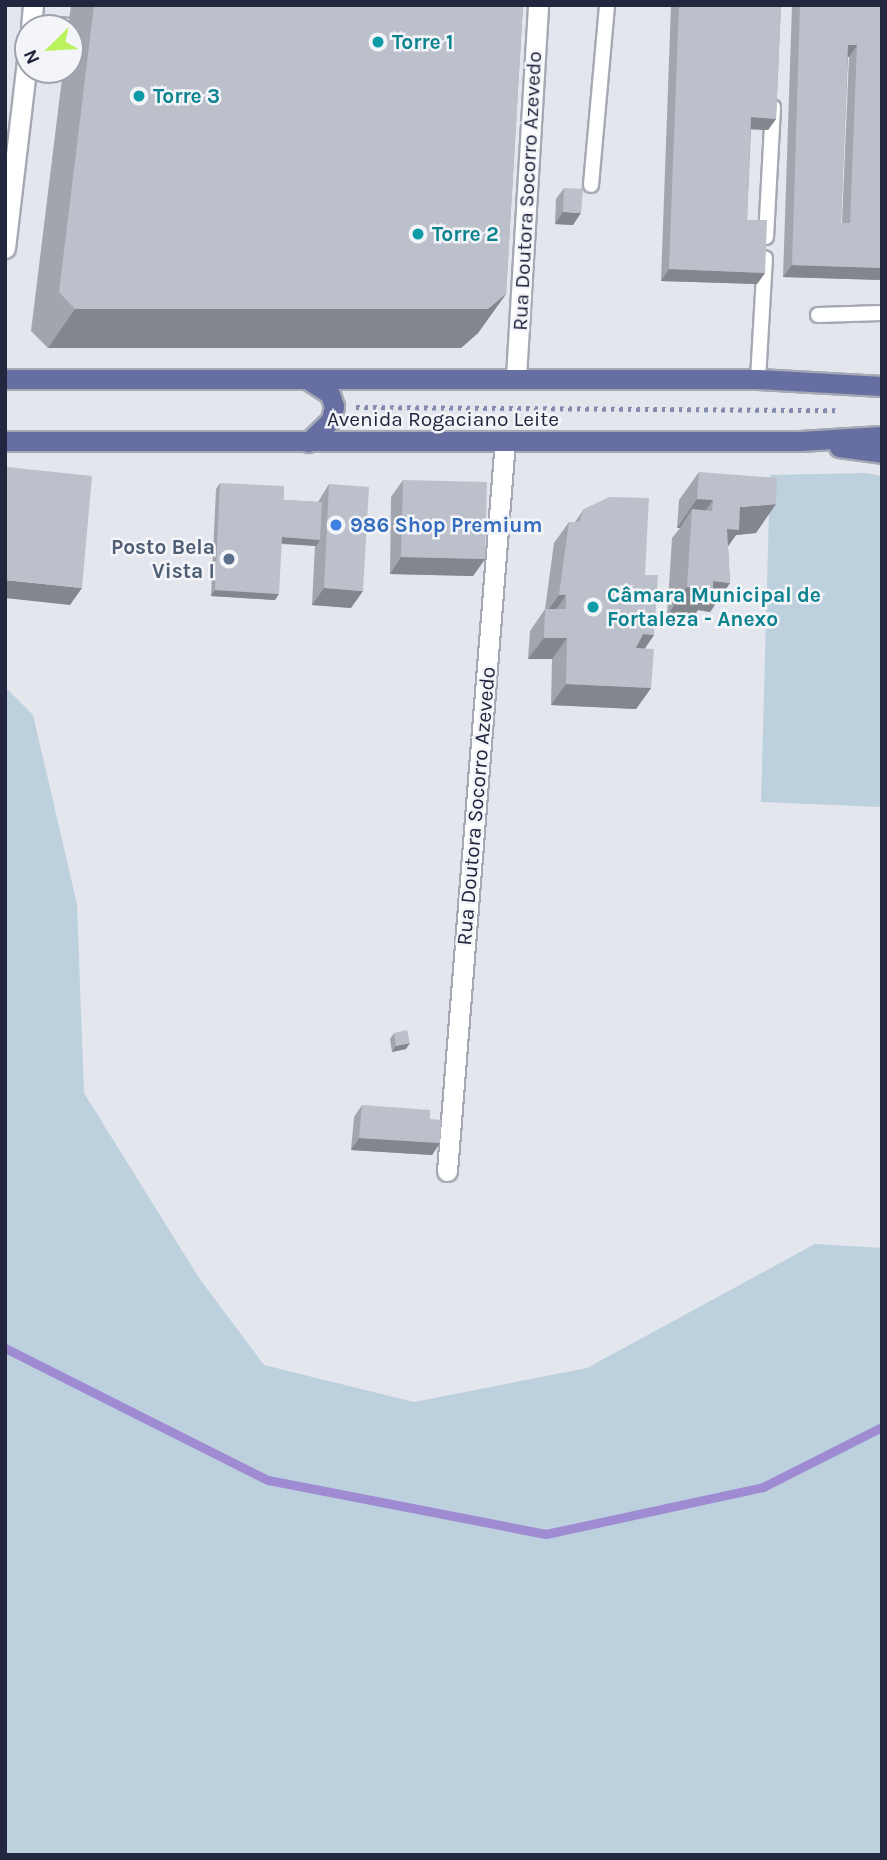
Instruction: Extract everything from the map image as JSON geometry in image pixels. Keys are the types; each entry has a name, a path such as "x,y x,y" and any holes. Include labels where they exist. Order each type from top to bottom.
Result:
{"main road":[{"name":"Avenida Rogaciano Leite","path":"5,379 516,377 758,379 882,386"},
{"path":"306,379 330,394 334,406 331,421 308,442"},
{"name":"Avenida Rogaciano Leite","path":"5,441 800,441 882,436"},
{"path":"800,441 882,453"}],"street":[{"name":"Rua Doutora Socorro Azevedo","path":"516,377 538,5"},
{"path":"5,248 24,84"},
{"name":"Rua Doutora Socorro Azevedo","path":"447,1171 505,441"}],"lane":[{"path":"591,185 607,5"},
{"path":"758,379 774,88"},
{"path":"818,315 882,313"}],"path":[{"name":"Avenida Rogaciano Leite","path":"361,410 841,410"}],"shaded area":[{"path":"866,473 882,476 882,807 761,802 770,475"},
{"path":"5,687 33,715 77,904 84,1093 199,1278 264,1365 414,1402 587,1368 815,1244 882,1248 882,1855 5,1855"}],"building":[{"path":"94,5 523,5 506,294 488,309 75,309 59,292"},
{"path":"679,5 781,5 776,119 751,117 747,220 767,220 765,273 669,269"},
{"path":"800,5 882,5 882,268 792,265","holes":["848,45 857,45 850,223 841,223"]},
{"path":"564,188 583,189 581,213 563,212"},
{"path":"7,467 92,476 82,588 5,580"},
{"path":"699,472 777,478 776,504 740,507 739,530 727,529 730,583 713,581 713,589 687,587 692,509 712,511 713,500 697,499"},
{"path":"403,480 487,482 485,559 401,557"},
{"path":"220,483 284,486 284,500 322,502 320,540 282,537 279,594 215,590"},
{"path":"329,484 369,487 363,591 324,588"},
{"name":"Câmara Municipal de Fortaleza - Anexo","path":"609,497 649,498 645,575 658,575 654,635 643,634 636,648 654,649 651,688 566,684 567,638 544,638 545,609 566,609 566,595 559,595 569,522 579,522 584,509"},
{"path":"407,1030 410,1043 396,1046 394,1033"},
{"path":"362,1105 430,1110 430,1119 441,1120 440,1143 359,1138"}],"waterway":[{"path":"5,1348 268,1480 546,1534 763,1487 882,1427"}],"place":[{"name":"Torre 1","path":"378,42"},
{"name":"Torre 3","path":"139,96"},
{"name":"Torre 2","path":"418,234"},
{"name":"986 Shop Premium","path":"336,525"},
{"name":"Posto Bela Vista I","path":"229,559"},
{"name":"Câmara Municipal de Fortaleza - Anexo","path":"593,607"}]}
